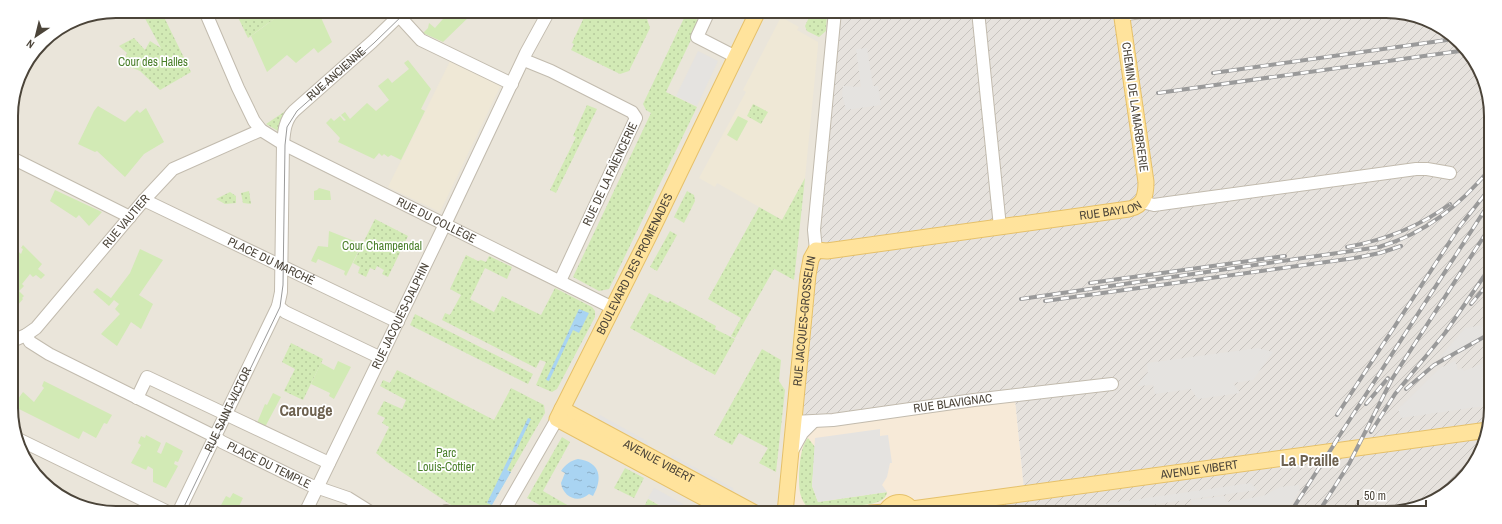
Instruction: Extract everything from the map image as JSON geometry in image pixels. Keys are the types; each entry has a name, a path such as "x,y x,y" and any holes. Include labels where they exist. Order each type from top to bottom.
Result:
{"main road":[{"name":"BOULEVARD DES PROMENADES","path":"559,414 613,308 755,18"},
{"name":"CHEMIN DE LA MARBRERIE","path":"1122,18 1146,182 1146,192 1142,202"},
{"name":"RUE BAYLON","path":"816,250 827,251 1129,209 1139,205 1142,202"},
{"name":"RUE JACQUES-GROSSELIN","path":"786,506 808,275 811,259 816,250"},
{"name":"AVENUE VIBERT","path":"559,414 720,506"},
{"name":"AVENUE VIBERT","path":"559,414 741,506"},
{"name":"AVENUE VIBERT","path":"948,506 1481,431"},
{"name":"AVENUE VIBERT","path":"1010,506 1479,441"},
{"name":"AVENUE VIBERT","path":"889,506 898,502 908,506"}],"street":[{"path":"208,18 238,88 254,121 261,130"},
{"name":"RUE ANCIENNE","path":"281,267 284,127 292,113 397,18"},
{"path":"404,18 421,40 512,84"},
{"name":"RUE JACQUES-DALPHIN","path":"308,506 372,371 381,358 407,300 524,60 532,40 546,18"},
{"path":"706,18 697,37 736,57"},
{"name":"RUE JACQUES-GROSSELIN","path":"816,250 814,230 834,18"},
{"path":"979,18 1000,227"},
{"name":"RUE DE LA FAÏENCERIE","path":"524,60 632,112 636,118 560,281"},
{"name":"RUE DU COLLÈGE","path":"261,130 283,144 613,308"},
{"name":"RUE VAUTIER","path":"18,338 36,328 144,200 176,168 261,130"},
{"path":"18,161 130,217"},
{"name":"RUE BAYLON","path":"1142,202 1154,205 1168,204 1416,169 1427,168 1450,173"},
{"name":"PLACE DU MARCHÉ","path":"144,200 398,322"},
{"name":"RUE SAINT-VICTOR","path":"181,506 278,306 281,292 281,267"},
{"path":"278,306 285,312 381,358"},
{"name":"PLACE DU TEMPLE","path":"26,335 30,342 49,354 215,437 222,442 317,487 348,498 361,506"},
{"path":"137,398 147,377 329,463"},
{"name":"RUE BLAVIGNAC","path":"793,422 813,422 882,414 974,400 1112,384"},
{"name":"BOULEVARD DES PROMENADES","path":"507,506 559,414"},
{"path":"791,453 802,433 813,422"},
{"path":"24,442 156,506"}],"shaded area":[{"path":"109,18 833,18 785,506 116,506 90,503 61,490 42,473 34,463 23,440 18,415 18,109 21,90 28,72 38,56 56,56 56,38 78,25 90,21"},
{"path":"780,18 799,27 797,30 818,42 805,178 782,220 717,183 715,187 699,178 746,92 743,90"},
{"path":"833,18 1393,18 1418,23 1441,34 1460,51 1477,78 1481,90 1484,116 1483,421 1479,440 1468,463 1446,486 1424,499 1412,503 1393,506 983,506 1025,500 1015,399 792,430"},
{"path":"867,48 873,86 878,86 881,105 846,110 842,95 843,86 861,87 856,49"},
{"path":"698,51 718,61 697,106 676,96"},
{"path":"450,61 501,85 440,212 388,187"},
{"path":"1484,325 1484,339 1440,358 1440,357 1465,328"},
{"path":"1258,348 1273,352 1253,380 1233,383 1240,393 1198,399 1191,389 1155,394 1153,385 1137,386 1148,372 1147,363"},
{"path":"1455,361 1458,370 1462,368 1464,371 1484,363 1484,406 1401,418 1398,409 1440,368"},
{"path":"1015,398 1025,500 983,506 785,506 792,430"},
{"path":"600,415 647,441 649,449 596,420"},
{"path":"880,429 880,436 888,435 892,463 890,463 887,477 882,485 887,492 818,502 812,486 815,438"},
{"path":"672,455 733,488 736,498 669,461"},
{"path":"1251,483 1257,490 1143,506 1091,506"},
{"path":"1299,485 1300,490 1290,506 1192,506 1191,500 1224,496 1226,502 1263,496 1280,487"},
{"path":"654,488 686,506 662,506 648,498"}],"green space":[{"name":"Cour des Halles","path":"145,18 164,18 191,72 160,90 140,71 123,64 127,53 119,46 134,38 145,50 150,41 161,48"},
{"path":"238,18 275,18 248,38"},
{"path":"275,18 321,18 332,42 318,53 314,48 296,63 287,55 267,72 251,36"},
{"path":"444,18 468,18 443,42 423,33 428,28 429,23 435,28"},
{"path":"584,18 645,18 647,19 650,28 629,71 620,74 571,50 574,44 572,43"},
{"path":"684,18 694,18 700,21 666,92 697,107 609,289 599,291 573,277 651,113 646,110 643,104"},
{"path":"809,18 827,18 826,31 819,37 807,31 805,26"},
{"path":"408,60 431,89 421,109 425,111 401,160 391,155 388,157 384,154 382,156 379,153 374,159 338,142 340,138 326,123 331,118 334,121 340,116 344,121 346,120 341,115 345,112 350,119 367,103 376,111 389,100 378,86 388,78 392,83 409,69 404,63"},
{"path":"753,104 768,112 761,124 747,116"},
{"path":"587,105 597,109 556,193 550,190 576,137 573,136"},
{"path":"98,106 125,122 137,110 140,113 146,108 164,142 144,154 125,177 97,151 95,152 78,144 94,111"},
{"path":"290,108 281,121 278,131 266,124"},
{"path":"738,116 748,121 737,141 727,135"},
{"path":"805,178 794,280 774,269 735,338 731,336 741,318 708,299 759,207 782,220"},
{"path":"319,188 330,191 331,200 314,200 314,191"},
{"path":"55,190 102,212 89,226 79,215 76,218 50,201"},
{"path":"249,191 251,204 243,203 241,193"},
{"path":"687,191 694,195 695,201 684,223 674,217"},
{"path":"230,192 236,196 236,203 225,204 216,199"},
{"name":"Cour Champendal","path":"375,219 408,236 388,277 382,274 384,270 377,266 375,270 370,268 366,277 358,273 360,267 353,263"},
{"path":"329,231 362,244 346,276 344,274 345,271 318,259 316,263 311,261 318,246 328,247"},
{"path":"670,231 677,235 657,271 650,267"},
{"path":"23,245 42,264 38,269 45,275 41,279 36,275 33,277 30,274 22,284 24,286 19,291 24,296 18,305 18,251 21,254 23,249 21,248"},
{"path":"140,249 163,260 139,295 153,304 141,329 131,322 117,346 101,334 120,314 115,309 119,304 114,300 109,306 93,292 97,288 111,298 130,273"},
{"path":"466,255 478,261 481,260 486,262 489,256 512,267 507,279 485,268 470,299 494,312 502,296 541,315 555,288 592,307 595,311 595,317 557,389 552,392 536,385 546,362 540,360 536,368 442,320 445,313 450,315 461,295 450,289"},
{"path":"649,293 668,303 670,301 716,326 715,329 735,339 715,375 630,328"},
{"path":"415,314 533,374 528,384 410,325"},
{"path":"291,343 323,359 303,400 284,391 295,369 282,362"},
{"path":"762,349 781,360 779,381 785,390 776,472 759,463 768,448 739,433 732,445 714,435"},
{"path":"338,361 351,367 334,399 329,396 330,393 311,384 321,363 334,370"},
{"name":"Parc Louis-Cottier","path":"397,370 494,420 511,388 544,405 545,413 491,506 453,506 376,453 389,427 382,423 385,418 377,414 384,401 402,409 406,400 380,386 383,380 390,383"},
{"path":"44,381 112,415 107,424 104,423 96,438 83,431 79,439 18,408 18,399 23,392 34,402 44,388 42,386"},
{"path":"273,393 281,397 265,427 257,423 265,404 267,405"},
{"path":"146,435 161,443 157,452 161,454 166,442 183,451 178,462 175,461 174,464 178,466 166,488 153,482 153,469 148,466 146,470 131,463 141,445 138,443 141,436 145,438"},
{"path":"562,437 570,442 543,491 569,506 541,506 527,498"},
{"path":"808,438 815,447 812,486 818,502 887,492 885,497 871,504 854,506 807,506 801,496 799,483 801,457 805,442"},
{"path":"625,468 644,478 634,498 614,488"},
{"path":"233,493 243,498 239,506 221,506 226,496 230,498"},
{"path":"648,499 660,506 647,506 645,505"}],"water":[{"path":"579,309 589,313 579,333 573,330 549,381 546,380"},
{"path":"528,418 531,419 507,470 511,472 492,505 487,503"},
{"path":"578,459 591,464 598,472 599,478 593,496 589,494 585,497 576,499 568,495 562,488 561,483 565,473 561,471 568,463"}],"tram line":[{"path":"184,506 280,307 283,285 285,145 287,127 297,111 374,43 400,18"}],"railway":[{"path":"1213,73 1448,40"},
{"path":"1158,93 1460,51"},
{"path":"1021,299 1379,247 1396,241 1427,226 1454,206 1484,176"},
{"path":"1337,415 1460,226 1484,196"},
{"path":"1347,247 1375,241 1401,232 1414,226 1450,204"},
{"path":"1334,444 1484,211"},
{"path":"1322,506 1349,464 1392,379 1484,236"},
{"path":"1045,301 1355,258 1380,253 1401,246"},
{"path":"1090,283 1285,256"},
{"path":"1371,432 1395,394 1445,333 1484,276"},
{"path":"1471,304 1484,288"},
{"path":"1406,389 1434,365 1484,337"},
{"path":"1366,404 1388,378"},
{"path":"1295,506 1337,440"}],"district":[{"name":"Carouge","path":"306,410"},
{"name":"La Praille","path":"1310,460"}]}
